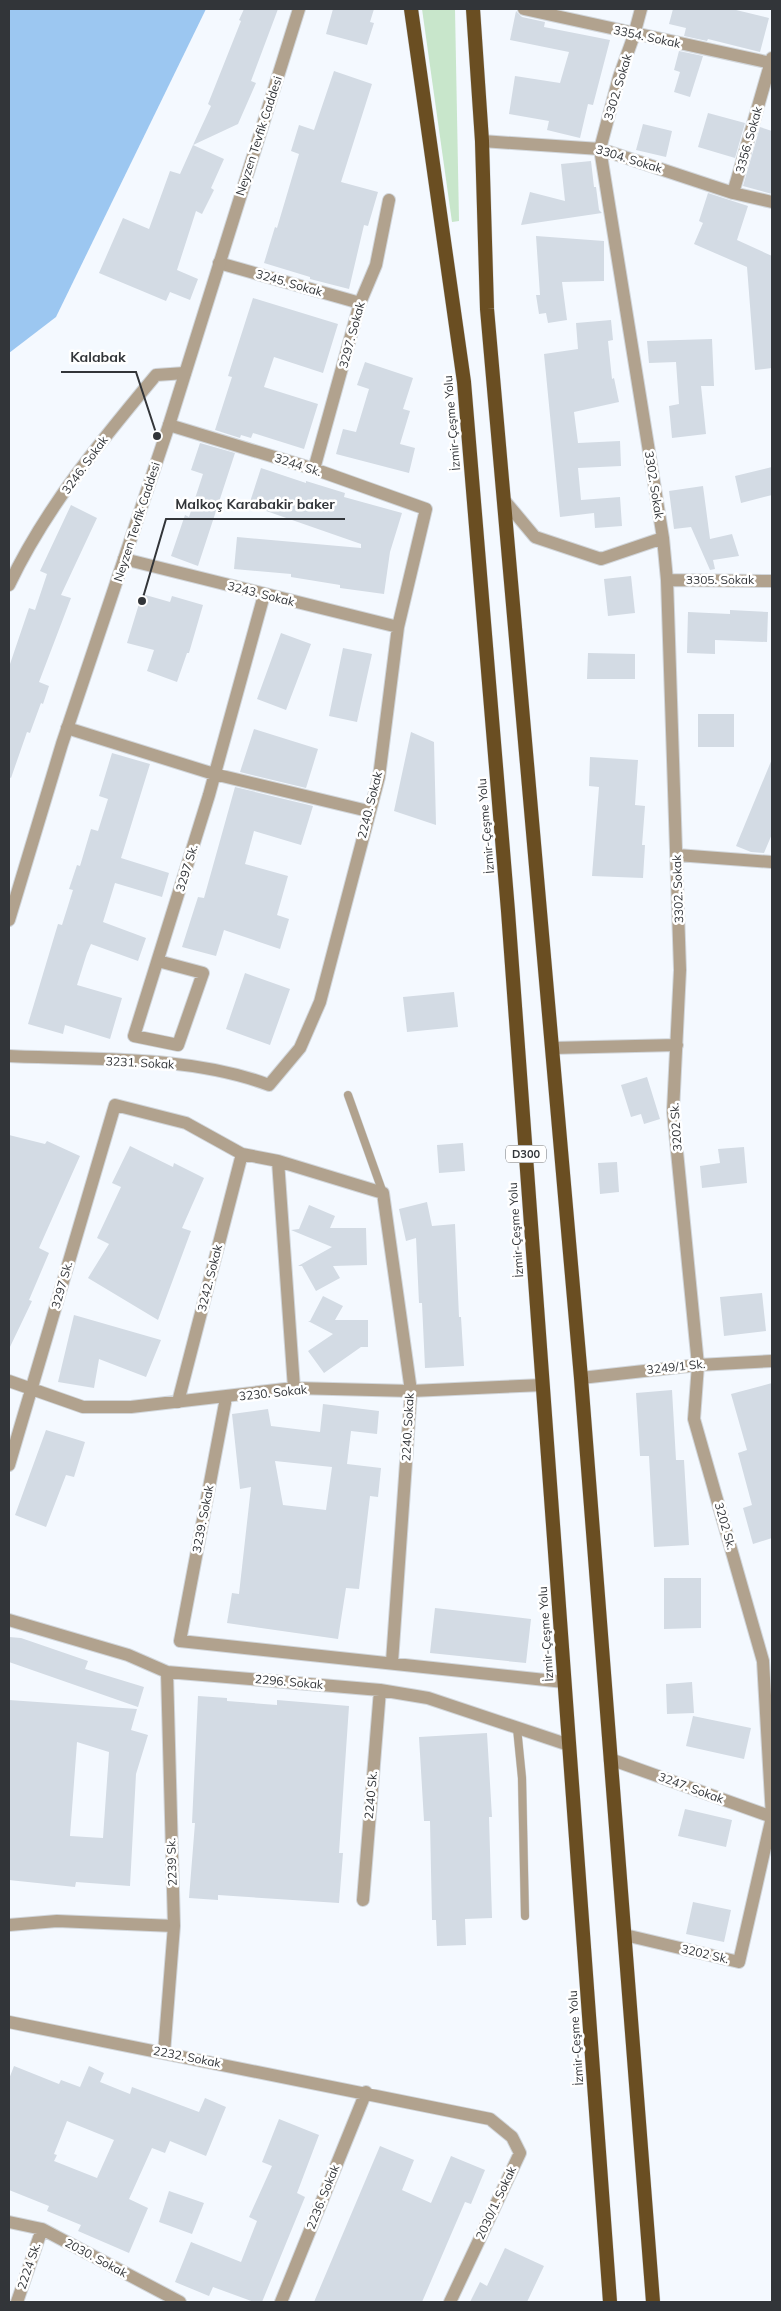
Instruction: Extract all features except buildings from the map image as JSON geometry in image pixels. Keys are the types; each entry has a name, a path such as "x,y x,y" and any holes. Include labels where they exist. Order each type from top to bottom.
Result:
{"highway":[{"name":"İzmir-Çeşme Yolu","path":"411,9 464,382 508,911 610,2302"},
{"name":"D300","path":"474,9 482,141 486,309 580,1378 653,2302"}],"street":[{"name":"Neyzen Tevfik Caddesi","path":"9,920 68,728 169,425 299,9"},
{"name":"3354. Sokak","path":"524,9 634,34 772,60"},
{"name":"3302. Sokak","path":"641,9 619,77 600,149 663,538 667,580 678,855 680,970"},
{"name":"3356. Sokak","path":"734,193 772,60"},
{"name":"3304. Sokak","path":"482,141 600,149 734,193 772,202"},
{"name":"3297. Sokak","path":"314,469 360,303 376,265 389,200"},
{"name":"3245. Sokak","path":"219,263 360,303"},
{"name":"3246. Sokak","path":"9,585 24,552 95,448 156,375 185,373"},
{"name":"3244 Sk.","path":"169,425 314,469 426,509"},
{"path":"504,500 535,537 601,559 663,538"},
{"name":"2240. Sokak","path":"270,1085 300,1048 320,1002 378,776 398,627 426,509"},
{"name":"3243. Sokak","path":"124,559 398,627"},
{"name":"3305. Sokak","path":"667,580 772,581"},
{"name":"3297 Sk.","path":"158,961 203,973 178,1045 134,1036 214,774 264,595"},
{"path":"68,728 214,774 368,810"},
{"path":"678,855 772,862"},
{"name":"3202 Sk.","path":"625,1935 739,1962 772,1817 768,1661 694,1419 698,1364 673,1111 680,970"},
{"path":"552,1048 676,1045"},
{"name":"3231. Sokak","path":"9,1056 164,1062 248,1077 270,1085"},
{"name":"3297 Sk.","path":"9,1465 115,1106 186,1123 242,1154"},
{"path":"242,1154 278,1161 383,1193"},
{"name":"3242. Sokak","path":"178,1402 242,1154"},
{"path":"278,1161 294,1388"},
{"name":"2240. Sokak","path":"383,1193 410,1391 392,1662"},
{"name":"3249/1 Sk.","path":"580,1378 698,1364 772,1361"},
{"name":"3230. Sokak","path":"9,1381 84,1407 130,1407 226,1398 294,1388 410,1391 543,1385"},
{"name":"3239. Sokak","path":"226,1398 180,1641 392,1662"},
{"name":"2296. Sokak","path":"9,1620 128,1655 167,1672 380,1690 428,1698 569,1745"},
{"path":"392,1662 564,1682"},
{"name":"2239 Sk.","path":"164,2053 174,1926 167,1672"},
{"name":"2240 Sk.","path":"363,1900 380,1690"},
{"name":"3247. Sokak","path":"610,1759 772,1817"},
{"path":"9,1925 57,1921 174,1926"},
{"name":"2232. Sokak","path":"9,2022 366,2092"},
{"name":"2236. Sokak","path":"281,2302 366,2092"},
{"name":"2030/1. Sokak","path":"366,2092 490,2119 512,2137 520,2152 450,2302"},
{"name":"2030. Sokak","path":"9,2222 42,2229 180,2302"},
{"name":"2224 Sk.","path":"17,2302 42,2229"}],"lane":[{"path":"348,1095 383,1193"},
{"path":"517,1728 522,1778 525,1916"}],"green space":[{"path":"422,9 455,9 459,221 452,222"}],"water":[{"path":"9,9 206,9 56,317 9,353"}],"place":[{"name":"Kalabak","path":"157,436"},
{"name":"Malkoç Karabakir baker","path":"142,601"}]}
